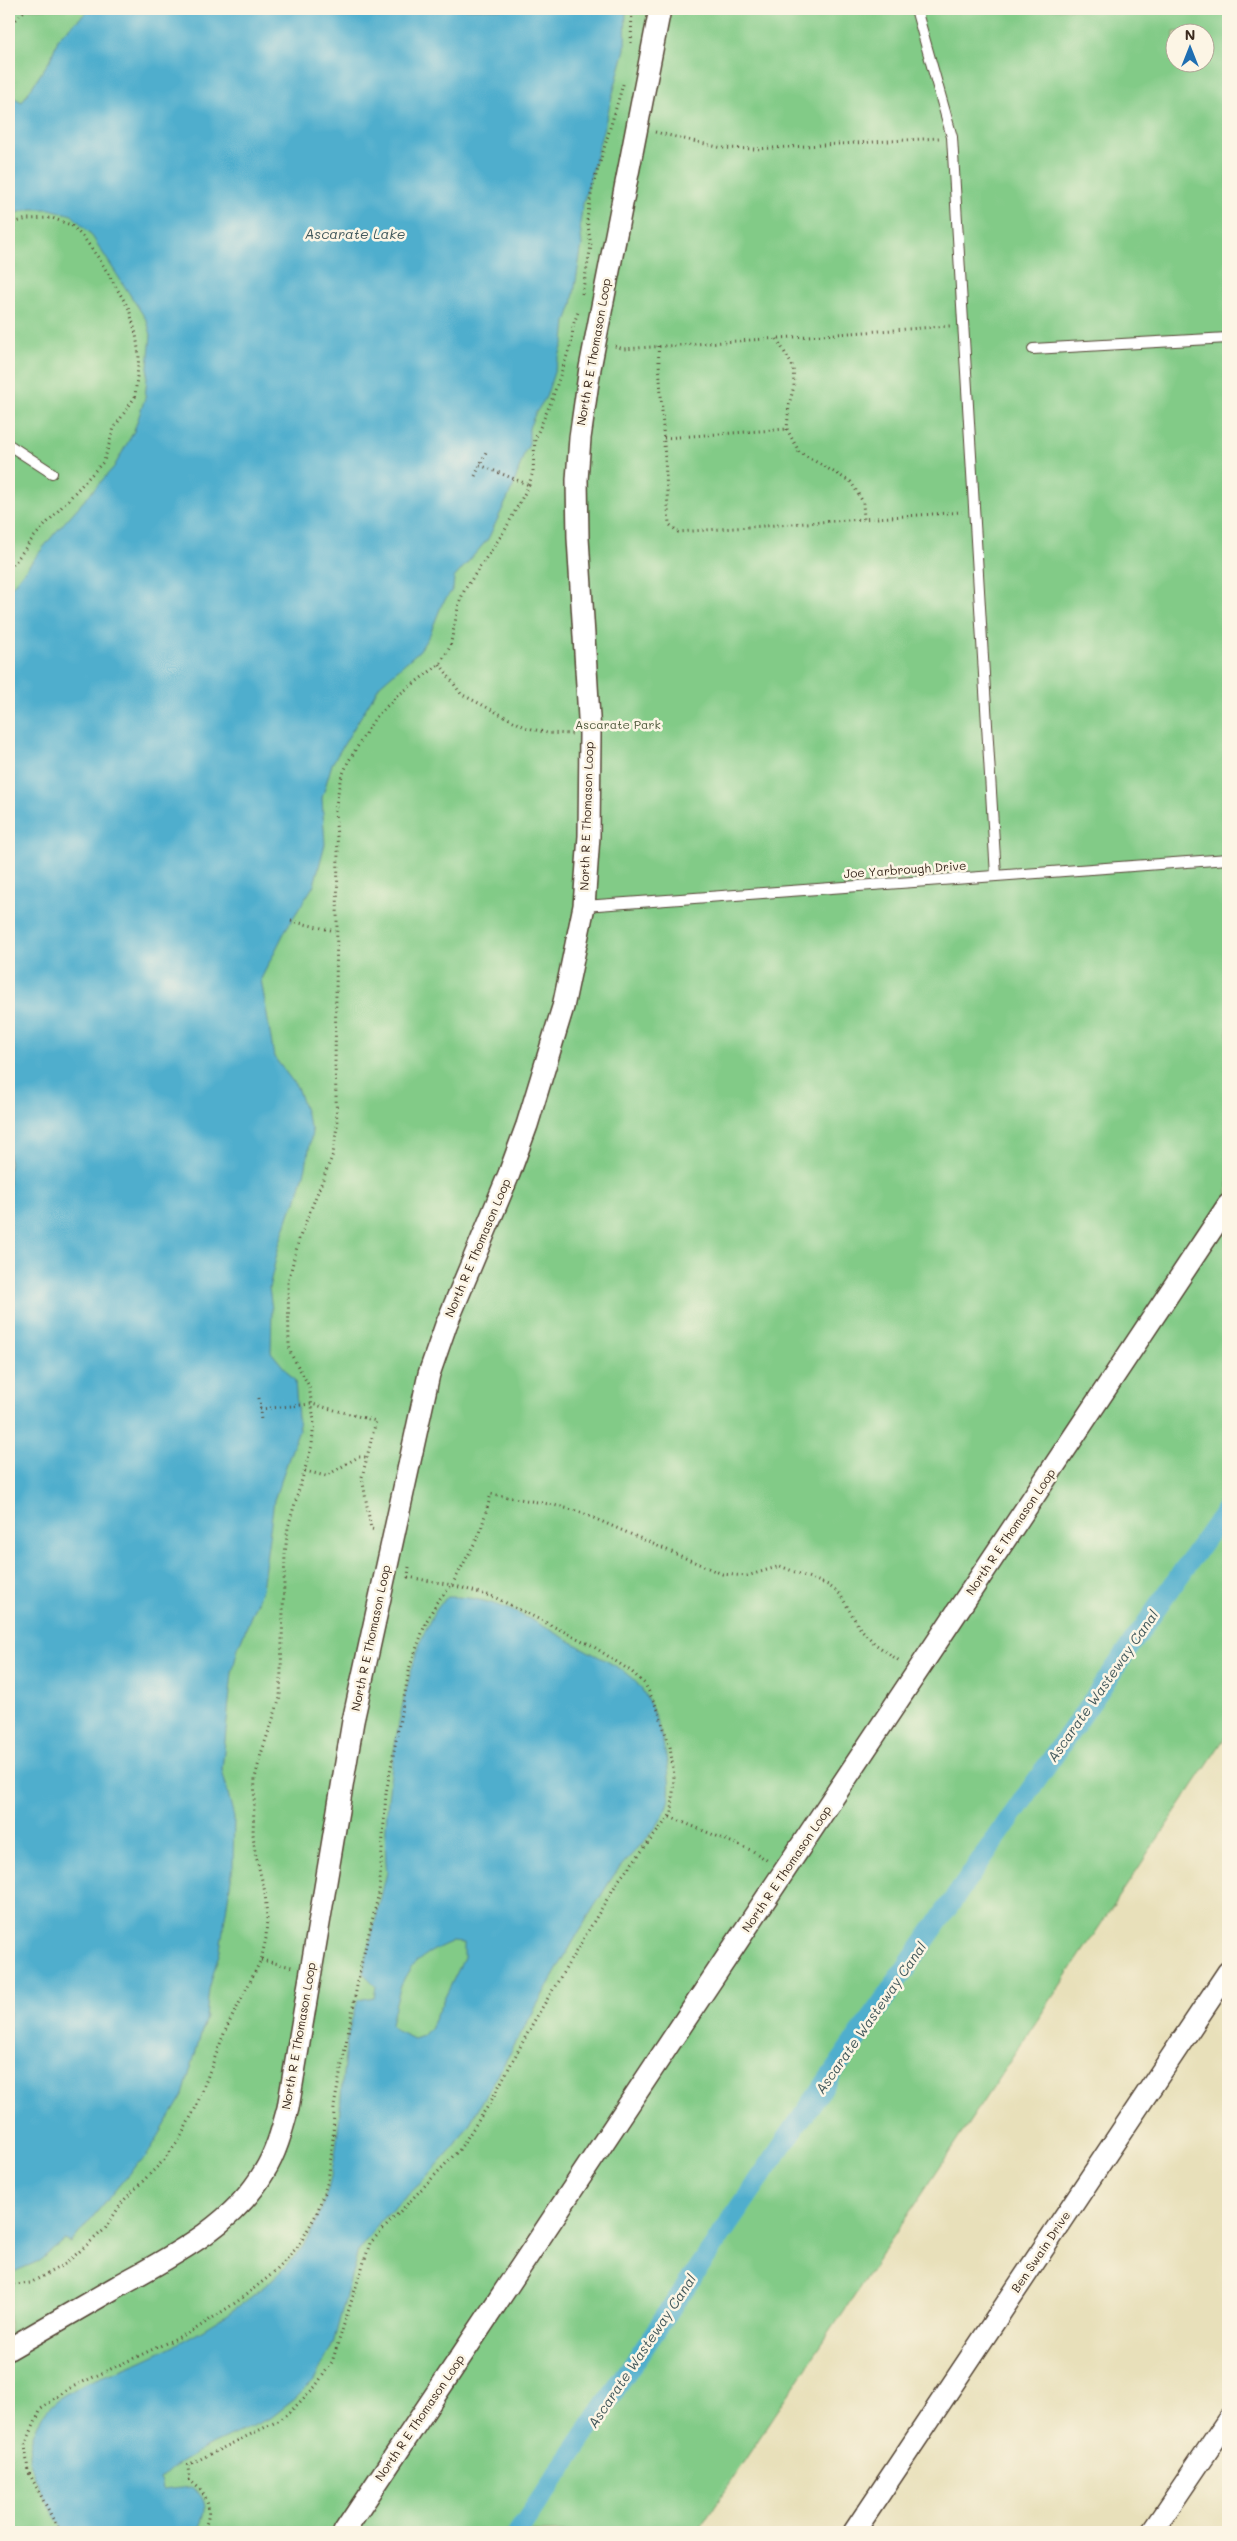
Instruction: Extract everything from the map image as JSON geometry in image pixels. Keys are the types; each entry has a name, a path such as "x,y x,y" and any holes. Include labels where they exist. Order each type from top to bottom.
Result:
{"street":[{"name":"North R E Thomason Loop","path":"9,2349 175,2254 220,2223 248,2194 264,2172 278,2144 288,2108 353,1721 429,1374 446,1325 509,1174 527,1124 563,1006 584,906 589,836 590,734 577,480 580,438 595,339 660,9"},
{"name":"North R E Thomason Loop","path":"344,2532 786,1872 1228,1206"},
{"name":"Ben Swain Drive","path":"854,2532 1228,1972"},
{"path":"1152,2532 1228,2420"}],"lane":[{"path":"916,9 952,137 996,876"},
{"path":"1033,349 1228,338"},
{"path":"9,445 52,472"},
{"name":"Joe Yarbrough Drive","path":"584,906 1228,859"}],"path":[{"path":"9,28 26,9"},
{"path":"631,47 632,9"},
{"path":"9,2286 30,2283 66,2264 104,2229 123,2201 164,2160 179,2140 196,2108 225,2031 261,1960 266,1938 267,1918 266,1892 255,1852 255,1778 280,1698 285,1554 291,1512 312,1445 314,1421 309,1386 291,1354 287,1297 288,1282 299,1239 333,1154 336,1140 338,850 335,811 340,781 363,737 382,709 440,664 450,648 456,614 466,589 505,530 529,485 537,433 551,402 572,341 573,326 579,312 591,246 587,219 592,189 625,74"},
{"path":"638,127 722,148 756,149 952,137"},
{"path":"9,224 27,219 52,218 71,225 84,238 100,260 129,309 136,334 139,356 135,397 114,428 104,461 33,538 9,570"},
{"path":"595,339 623,349 963,326"},
{"path":"777,338 793,367 794,386 789,405 787,429 799,452 851,482 863,502 864,519"},
{"path":"658,346 669,524 678,532 974,511"},
{"path":"664,438 787,429"},
{"path":"475,476 487,450"},
{"path":"480,464 529,485"},
{"path":"440,664 457,691 525,727 547,734 590,734"},
{"path":"291,922 336,931"},
{"path":"259,1398 261,1421"},
{"path":"260,1409 312,1404"},
{"path":"305,1471 326,1476 358,1457 368,1457"},
{"path":"491,1494 554,1505 580,1512 722,1574 747,1576 780,1566 828,1585 840,1594 859,1627 875,1644 918,1673"},
{"path":"202,2532 210,2511 208,2500 198,2486 189,2480 188,2465 278,2420 294,2408 315,2387 332,2362 370,2243 459,2150 490,2103 533,2023 615,1886 670,1818 674,1801 670,1747 658,1710 645,1684 632,1672 591,1645 494,1597 452,1585"},
{"path":"670,1818 754,1851 786,1872"},
{"path":"261,1960 274,1964"}],"green space":[{"name":"Ascarate Park","path":"9,9 1228,9 1228,1733 697,2532 9,2532"}],"water":[{"name":"Ascarate Lake","path":"90,9 626,9 625,49 582,208 580,224 582,245 572,305 566,322 564,341 546,397 529,428 529,445 525,451 513,487 488,539 454,578 453,589 442,604 430,634 420,650 380,685 332,764 322,798 325,844 314,885 286,929 261,979 274,1057 297,1087 312,1132 306,1167 296,1202 291,1209 279,1245 269,1288 272,1309 271,1352 295,1381 299,1430 274,1500 262,1589 238,1648 232,1673 222,1770 234,1817 233,1866 220,1950 209,1989 206,2017 183,2095 146,2157 136,2165 71,2243 65,2240 39,2261 9,2274 9,590 55,533 114,467 134,431 145,398 151,335 147,321 90,233 72,215 50,209 31,209 9,215 9,95 22,102 50,60 59,37"},
{"path":"448,1597 484,1601 535,1622 623,1671 637,1683 654,1714 667,1763 669,1794 667,1806 656,1827 610,1881 456,2144 425,2179 382,2219 358,2251 333,2344 314,2380 295,2399 272,2417 207,2447 172,2468 160,2479 162,2490 191,2487 201,2497 204,2502 205,2513 197,2532 65,2532 42,2494 30,2462 31,2442 44,2413 77,2387 135,2364 179,2343 250,2298 289,2263 303,2245 316,2223 325,2199 336,2149 343,2072 351,2023 358,2000 374,1997 376,1986 363,1973 387,1872 387,1811 391,1770 398,1726 408,1684 419,1646 433,1616","holes":["451,1942 464,1943 464,1958 430,2028 423,2036 414,2039 395,2030 391,2025 398,1995 407,1973 423,1957 435,1949"]}],"waterway":[{"name":"Ascarate Wasteway Canal","path":"518,2532 795,2127 1228,1506"}]}
